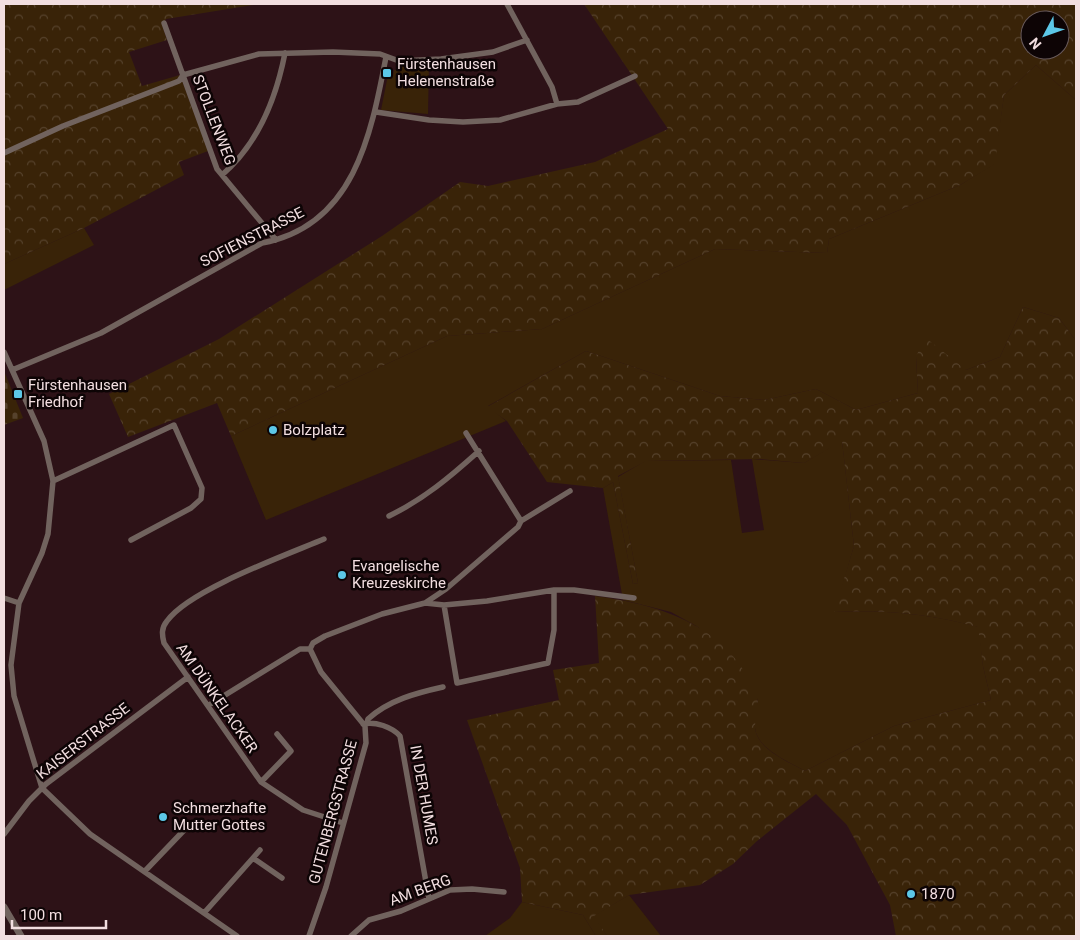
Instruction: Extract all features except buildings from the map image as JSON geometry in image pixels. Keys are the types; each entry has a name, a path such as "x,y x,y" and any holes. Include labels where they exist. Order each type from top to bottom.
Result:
{"street":[{"path":"507,4 552,87 557,104"},
{"name":"STOLLENWEG","path":"164,23 217,169 276,240"},
{"path":"4,153 63,126 179,81 184,75 259,54 333,52 380,54 399,61 463,57 493,52 527,40"},
{"path":"222,175 243,154 257,133 276,91 284,53"},
{"name":"SOFIENSTRASSE","path":"12,370 101,333 262,243 290,235 328,208 358,166 376,112 386,57"},
{"path":"376,112 429,120 463,122 500,120 557,104 578,102 635,76"},
{"path":"4,352 44,441 53,481 48,534 42,554 19,603 11,665 14,696 42,788 90,834 237,936"},
{"path":"53,481 174,425 202,488 201,499 190,508 131,540"},
{"path":"466,433 521,521"},
{"path":"389,516 423,498 443,483 478,451"},
{"path":"425,603 446,589 518,527 521,521 570,491"},
{"name":"AM DÜNKELACKER","path":"324,538 225,582 195,599 163,626 164,643 261,782 270,790 303,810 343,823"},
{"path":"444,604 457,683 548,663 554,630 554,590"},
{"path":"209,705 300,649 310,649 312,643 325,636 382,614 425,603 444,604 487,601 554,590 574,590 634,598"},
{"path":"4,598 19,603"},
{"name":"GUTENBERGSTRASSE","path":"309,936 326,887 366,743 365,724 321,672 310,649"},
{"path":"4,668 11,665"},
{"name":"KAISERSTRASSE","path":"4,834 42,788 188,677"},
{"path":"365,724 368,719 384,706 423,691 443,687"},
{"name":"IN DER HUMES","path":"365,724 385,726 396,731 400,736 429,899"},
{"path":"261,782 291,751 277,734"},
{"path":"144,871 190,824"},
{"path":"204,913 260,850"},
{"path":"253,858 282,878"},
{"name":"AM BERG","path":"351,936 369,920 401,911 450,890 504,892"},
{"path":"4,907 21,936"}],"green space":[{"path":"4,4 259,4 166,19 162,25 167,40 129,52 142,86 180,75 208,151 179,162 184,175 84,228 4,264"},
{"path":"584,4 1076,4 1076,100 1036,65 1004,95 995,164 960,185 829,239 827,253 715,249 542,329 447,336 231,436 217,403 128,437 109,394 219,339 382,236 460,182 488,186 595,162 668,129"},
{"path":"429,63 428,114 381,110 388,75 393,76 394,70 399,70 401,64"},
{"path":"1036,65 1076,100 1076,341 1059,318 1023,307 1000,357 966,370 916,356 918,393 856,410 816,389 764,400 720,396 586,351 488,406 506,421 266,520 231,436 447,336 542,329 715,249 827,253 829,239 960,185 994,164 1004,95"},
{"path":"84,228 94,245 4,290 4,264"},
{"path":"1023,307 1059,318 1076,341 1076,936 896,936 890,905 847,825 816,794 757,841 733,864 700,885 629,895 594,916 607,936 596,936 583,915 522,902 520,868 467,720 559,700 553,670 599,663 595,596 620,600 669,613 692,624 712,637 730,653 745,673 757,697 755,727 761,742 774,754 805,771 894,726 991,700 983,666 978,627 943,619 889,612 834,612 854,546 842,441 804,463 760,459 646,461 618,476 638,583 633,584 613,482 603,488 547,482 507,421 487,407 586,351 720,396 764,400 816,389 856,410 918,393 916,356 926,338 966,370 1000,357"},
{"path":"4,371 23,418 4,425"},
{"path":"842,440 854,546 835,612 871,611 907,614 962,622 979,627 983,666 991,700 894,726 805,771 775,754 761,742 755,728 758,700 698,627 671,612 623,600 603,488 613,482 633,584 638,583 618,477 645,461 731,460 742,533 764,530 752,459 804,463"},
{"path":"629,895 661,936 607,936 593,916"},
{"path":"522,902 583,915 596,936 485,936 510,918"}],"place":[{"name":"Fürstenhausen Helenenstraße","path":"387,73"},
{"name":"Fürstenhausen Friedhof","path":"18,394"},
{"name":"Bolzplatz","path":"273,430"},
{"name":"Evangelische Kreuzeskirche","path":"342,575"},
{"name":"Schmerzhafte Mutter Gottes","path":"163,817"},
{"name":"1870","path":"911,894"}]}
